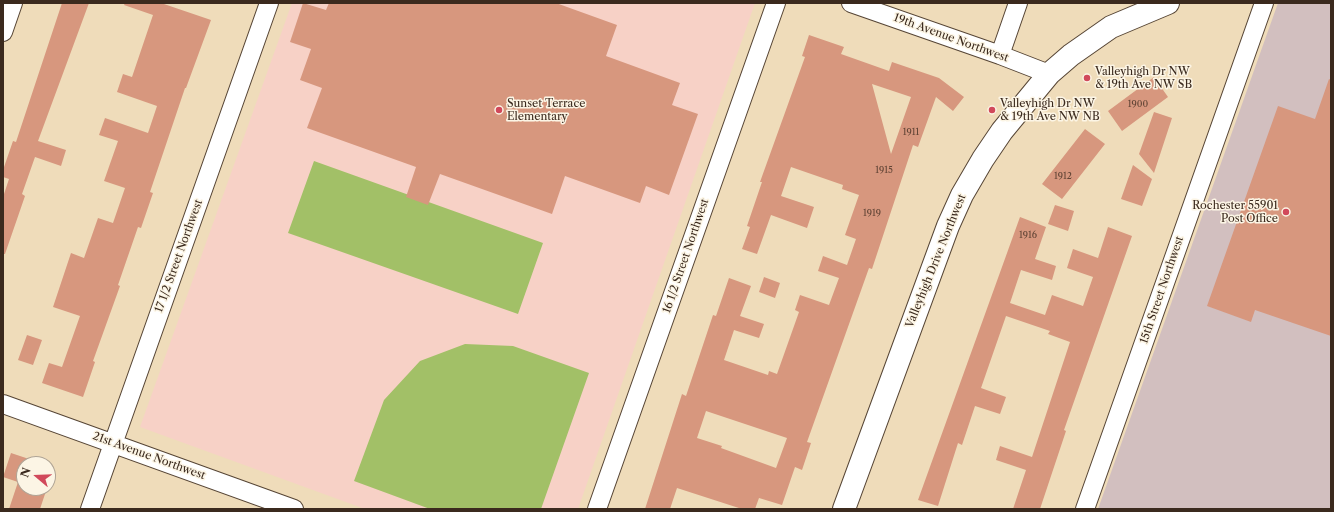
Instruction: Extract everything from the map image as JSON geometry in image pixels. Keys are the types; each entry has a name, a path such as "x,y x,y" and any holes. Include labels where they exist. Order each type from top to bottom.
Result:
{"main road":[{"name":"Valleyhigh Drive Northwest","path":"844,509 933,265 962,195 983,159 1002,132 1049,74 1071,55 1111,27 1168,3"}],"street":[{"path":"3,32 13,3"},
{"name":"17 1/2 Street Northwest","path":"90,509 269,3"},
{"name":"16 1/2 Street Northwest","path":"597,509 776,3"},
{"name":"19th Avenue Northwest","path":"851,3 1000,55 1049,74"},
{"path":"1000,55 1018,3"},
{"name":"15th Street Northwest","path":"1085,509 1264,3"},
{"name":"21st Avenue Northwest","path":"3,404 294,509"}],"shaded area":[{"path":"292,3 755,3 578,509 365,509 140,427"},
{"path":"1278,3 1331,3 1331,509 1098,509"}],"green space":[{"path":"314,161 543,243 518,314 288,233"},
{"path":"465,344 513,346 589,373 541,509 430,509 354,481 384,400 420,361"}],"building":[{"path":"62,3 89,3 38,141 66,150 61,166 35,157 22,194 25,196 5,254 3,254 3,197 9,179 3,177 3,170 13,141 16,142"},
{"path":"125,3 161,3 211,20 185,88 150,192 153,193 141,228 138,227 118,285 120,286 93,361 95,362 83,397 42,383 49,363 62,367 80,316 53,307 71,253 84,258 98,218 113,223 125,188 104,181 118,141 99,135 105,118 148,133 157,106 117,92 123,74 132,77 153,15 124,5"},
{"name":"Sunset Terrace Elementary","path":"303,3 326,10 329,3 556,3 617,25 606,56 680,83 672,105 698,114 669,195 646,186 640,203 565,176 552,214 440,174 428,205 406,197 416,167 307,128 322,88 300,80 311,49 290,42"},
{"path":"809,35 844,47 841,54 889,71 892,62 939,78 964,97 953,111 936,97 918,147 913,145 872,269 869,268 807,442 811,443 802,470 795,467 782,505 759,498 755,509 742,509 677,488 670,509 645,509 682,394 686,396 713,315 716,316 729,278 751,286 740,316 764,324 759,338 734,330 724,360 768,375 769,371 777,374 799,312 795,310 800,295 829,305 839,278 818,271 823,256 847,265 856,239 845,235 859,195 842,189 843,185 791,167 781,196 814,207 807,228 771,215 757,254 742,249 750,227 747,226 762,182 760,182 805,57 802,56","holes":["872,84 911,97 891,154","706,411 787,438 776,468 721,448 722,446 697,438"]},
{"path":"1154,77 1168,97 1122,131 1108,111"},
{"name":"Rochester 55901 Post Office","path":"1329,79 1331,80 1331,336 1255,310 1251,322 1207,306 1278,106 1315,119"},
{"path":"1154,112 1172,118 1154,173 1139,154"},
{"path":"1085,129 1105,144 1062,199 1042,184"},
{"path":"1133,165 1152,179 1142,206 1121,199"},
{"path":"1055,205 1074,211 1068,231 1048,224"},
{"path":"1020,217 1046,227 1035,259 1056,266 1052,280 1021,270 1010,303 1045,315 1052,295 1083,306 1093,277 1067,268 1073,249 1098,258 1108,227 1132,236 1064,430 1066,431 1040,509 1013,509 1026,470 996,460 1000,446 1032,457 1070,342 1048,334 1050,331 1006,316 981,388 1006,397 1000,414 975,406 962,445 958,443 938,506 918,500"},
{"path":"764,277 780,283 775,298 759,292"},
{"path":"27,335 42,340 33,365 18,360"},
{"path":"11,453 20,456 16,456 16,481 3,477"},
{"path":"16,488 16,496 44,496 40,509 9,509"}],"place":[{"name":"Valleyhigh Dr NW & 19th Ave NW SB","path":"1087,78"},
{"name":"Sunset Terrace Elementary","path":"499,110"},
{"name":"Valleyhigh Dr NW & 19th Ave NW NB","path":"992,110"},
{"name":"Rochester 55901 Post Office","path":"1286,212"}]}
